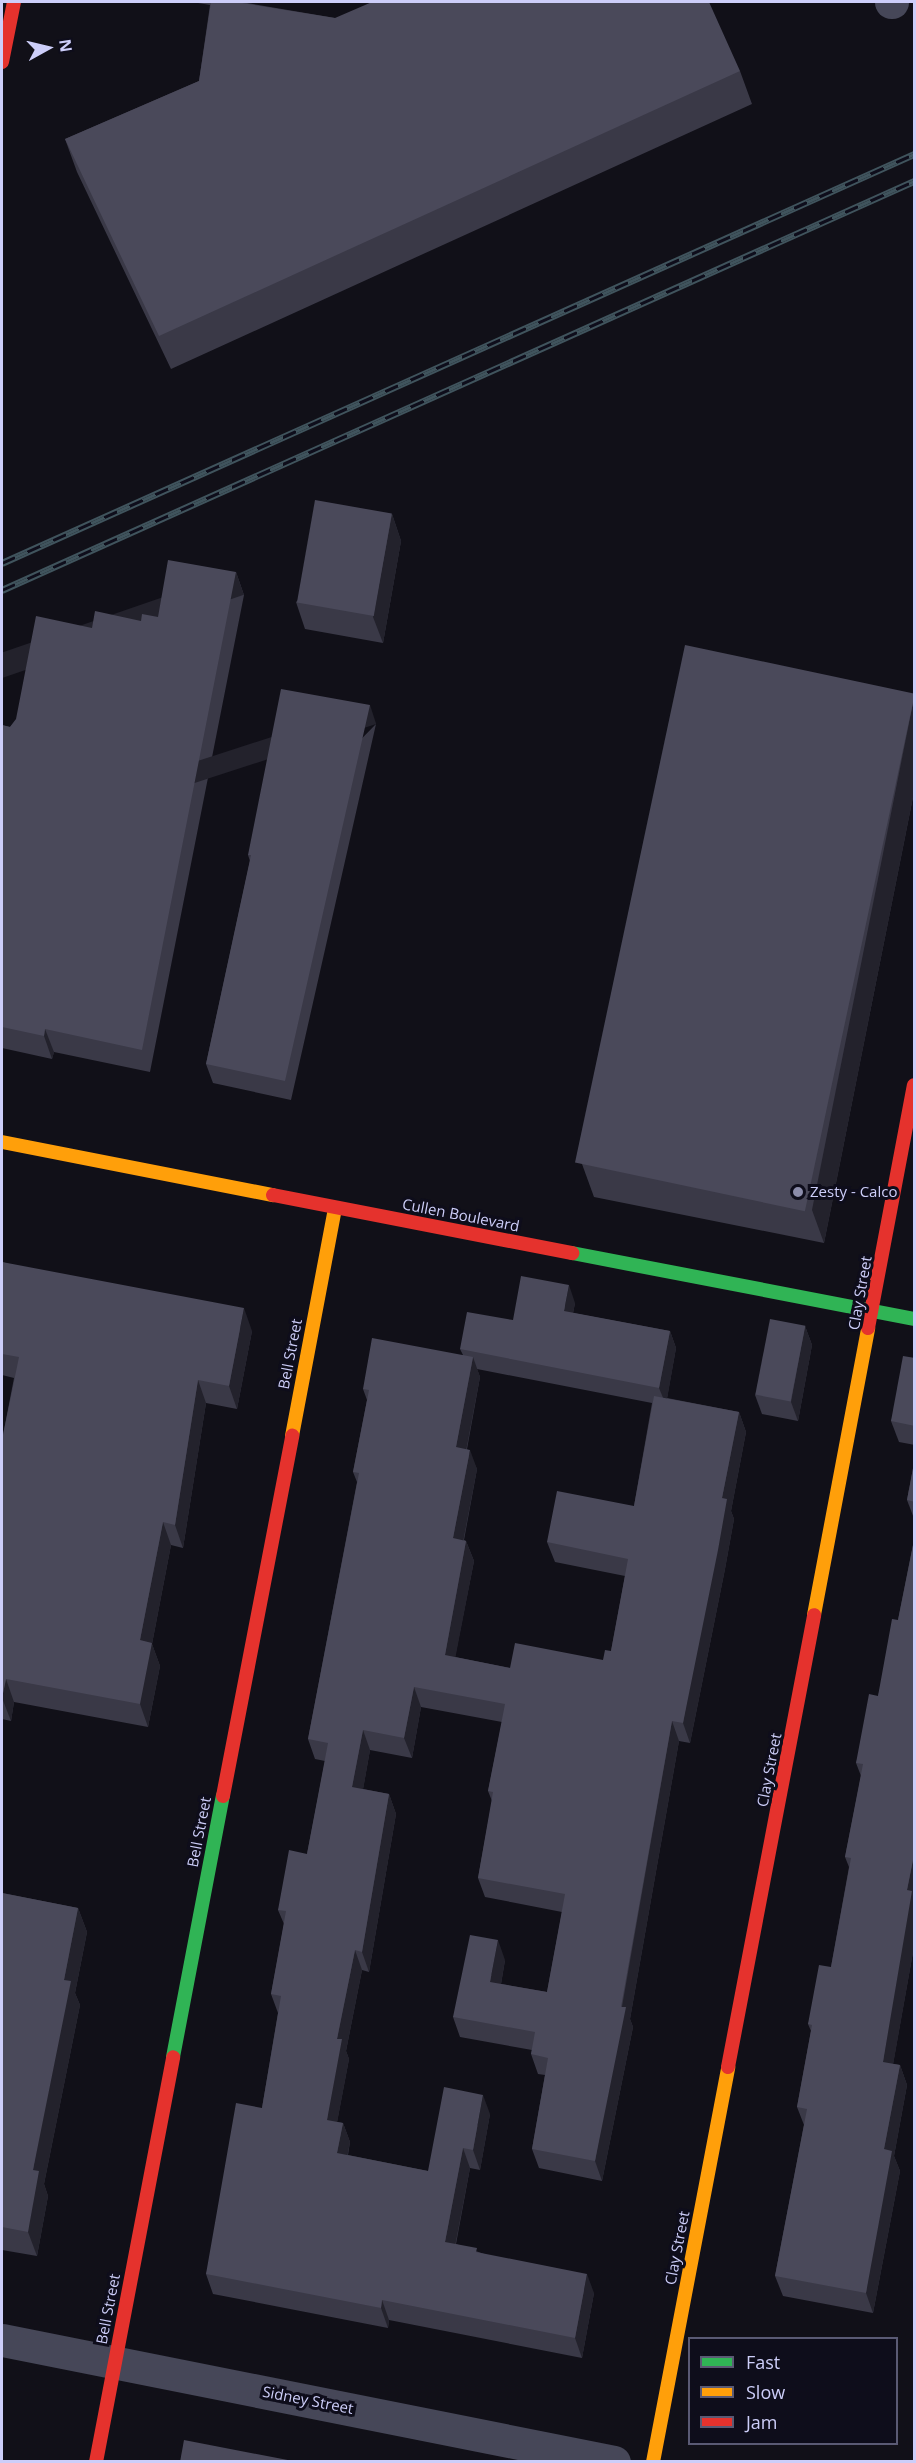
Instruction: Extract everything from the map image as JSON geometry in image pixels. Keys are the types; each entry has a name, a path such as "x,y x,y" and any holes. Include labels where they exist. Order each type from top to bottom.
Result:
{"street":[{"path":"2,62 14,2"},
{"name":"Clay Street","path":"653,2462 874,1311 915,1085"},
{"name":"Cullen Boulevard","path":"2,1142 915,1319"},
{"name":"Bell Street","path":"96,2462 335,1208"},
{"name":"Sidney Street","path":"2,2340 615,2462"}],"building":[{"path":"211,2 236,2 335,18 372,2 709,2 740,71 159,336 65,139 199,81"},
{"path":"315,500 392,514 374,616 297,602"},
{"path":"168,560 236,572 142,1050 45,1029 44,1036 2,1027 2,725 10,727 16,719 36,616 92,628 95,611 141,621 142,614 158,617"},
{"path":"685,645 914,694 805,1211 575,1162"},
{"path":"281,689 370,705 285,1081 206,1064 251,855 248,855"},
{"path":"2,1262 244,1308 229,1386 198,1380 175,1525 163,1522 140,1640 152,1643 140,1704 6,1679 2,1698 2,1440 19,1357 2,1354"},
{"path":"521,1276 569,1285 564,1311 670,1331 659,1388 460,1349 467,1312 513,1320"},
{"path":"770,1319 805,1326 791,1401 755,1395"},
{"path":"372,1338 473,1357 456,1447 470,1450 453,1538 466,1541 445,1655 510,1668 515,1643 603,1660 605,1650 611,1651 628,1559 547,1542 557,1491 634,1506 654,1396 739,1412 722,1498 727,1499 718,1550 683,1723 672,1721 621,2007 626,2007 595,2161 532,2149 548,2058 531,2054 535,2032 453,2017 470,1935 498,1940 490,1982 547,1992 565,1894 478,1878 493,1792 488,1791 505,1704 414,1687 404,1738 363,1730 352,1787 389,1794 362,1952 355,1950 337,2039 342,2039 327,2120 343,2123 337,2153 428,2171 444,2087 483,2095 473,2150 463,2148 445,2242 477,2248 476,2252 587,2274 575,2338 382,2300 381,2308 206,2274 236,2103 262,2108 281,1996 271,1994 286,1911 278,1910 289,1850 307,1854 328,1743 308,1739 359,1473 353,1472 369,1390 363,1389"},
{"path":"903,1356 915,1358 915,1426 891,1421"},
{"path":"915,1458 915,1502 907,1500"},
{"path":"915,1535 915,1850 907,1890 912,1891 883,2062 900,2065 884,2149 892,2151 866,2293 775,2276 807,2109 797,2107 812,2025 808,2024 819,1965 831,1967 851,1858 845,1857 863,1764 856,1763 869,1694 878,1696 892,1619 898,1620"},
{"path":"2,1893 78,1908 64,1980 71,1981 33,2170 39,2171 28,2232 2,2227"},
{"path":"184,2440 298,2462 180,2462"}],"railway":[{"path":"2,563 914,154"},
{"path":"2,590 914,181"}],"traffic: fast":[{"path":"572,1253 914,1319"},
{"path":"173,2057 223,1796"}],"traffic: slow":[{"path":"2,1142 273,1195"},
{"path":"292,1436 335,1208"},
{"path":"814,1615 868,1328"},
{"path":"653,2462 728,2067"}],"traffic: jam":[{"path":"2,62 14,2"},
{"path":"868,1328 914,1085"},
{"path":"273,1195 572,1253"},
{"path":"223,1796 292,1436"},
{"path":"728,2067 814,1615"},
{"path":"96,2462 173,2057"}],"place":[{"name":"Zesty - Calco","path":"798,1192"}]}
